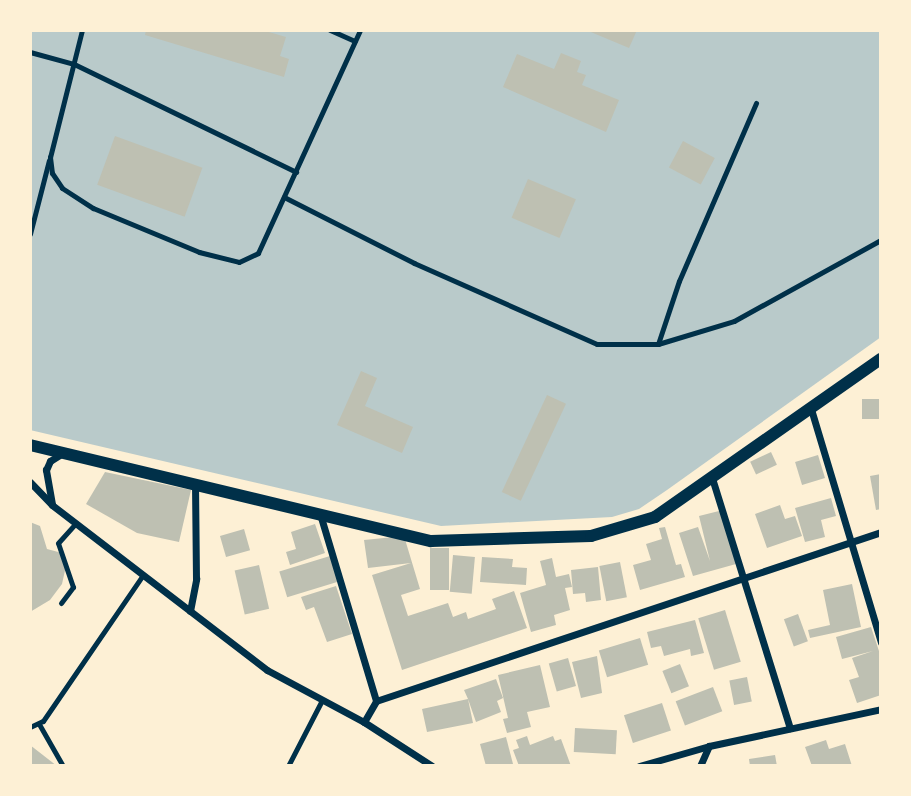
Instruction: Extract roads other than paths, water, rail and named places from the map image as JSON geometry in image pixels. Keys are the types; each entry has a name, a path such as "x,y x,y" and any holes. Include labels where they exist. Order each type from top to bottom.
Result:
{"street":[{"path":"30,445 444,543 591,536 645,522 881,359"},
{"path":"811,409 881,643"},
{"path":"52,505 46,470 59,454 72,455"},
{"path":"712,478 790,728"},
{"path":"30,482 52,505 267,670 321,702 364,722 432,766"},
{"path":"190,611 196,579 195,485"},
{"path":"320,514 376,701"},
{"path":"364,722 376,701 881,532"},
{"path":"639,766 709,746 881,709"},
{"path":"700,766 709,746"}],"lane":[{"path":"30,234 82,30"},
{"path":"330,30 355,41"},
{"path":"50,157 52,173 71,197 222,259 239,261 258,253 360,30"},
{"path":"30,52 74,64 296,172"},
{"path":"658,344 679,281 756,103"},
{"path":"284,197 414,263 597,344 658,344 734,321 881,240"},
{"path":"61,603 73,587 58,543 76,523"},
{"path":"30,727 39,724 143,575"},
{"path":"288,766 321,702"},
{"path":"39,724 63,766"}]}
